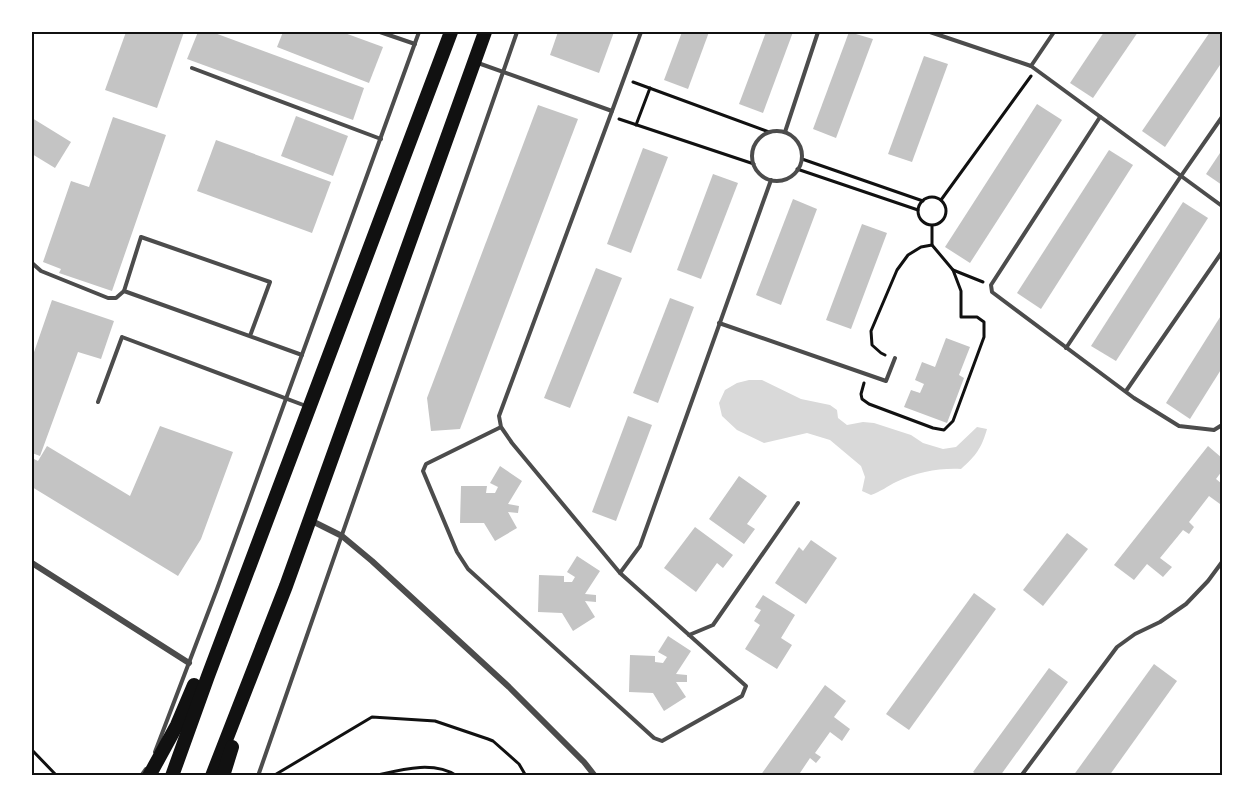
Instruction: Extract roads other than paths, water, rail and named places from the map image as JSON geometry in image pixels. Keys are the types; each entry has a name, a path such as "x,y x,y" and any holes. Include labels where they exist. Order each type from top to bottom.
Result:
{"main road":[{"path":"172,776 451,32"},
{"path":"212,776 278,605 485,32"},
{"path":"207,657 270,513"},
{"path":"223,776 278,605"},
{"path":"149,776 177,725 194,685"}],"street":[{"path":"309,520 342,536 372,561 509,687 584,762 595,776"},
{"path":"32,563 189,663"}],"lane":[{"path":"380,32 415,44"},
{"path":"141,776 151,763 218,589 419,32"},
{"path":"258,776 517,32"},
{"path":"501,427 426,464 423,471 457,552 468,568 654,738 662,741 742,696 746,686 620,573 512,443 501,427 499,416 641,32"},
{"path":"785,132 818,32"},
{"path":"930,32 1033,68 1222,206"},
{"path":"1033,68 1054,32"},
{"path":"474,62 611,114"},
{"path":"192,68 381,139"},
{"path":"1100,117 991,285 992,292 1126,391 1179,426 1214,430 1222,425"},
{"path":"1066,348 1222,117"},
{"path":"770,132 785,132 798,142 802,159 794,173 787,178 771,180 763,177 754,164 753,148 762,136 770,132"},
{"path":"620,573 640,546 771,180"},
{"path":"32,263 41,271 108,298 116,298 124,291 141,237 270,282 250,336"},
{"path":"1126,391 1222,252"},
{"path":"124,291 302,355"},
{"path":"719,323 886,381 895,358"},
{"path":"98,402 122,337 309,407"},
{"path":"689,635 713,625 798,503"},
{"path":"1021,776 1117,647 1135,634 1161,622 1186,604 1222,562"}]}
